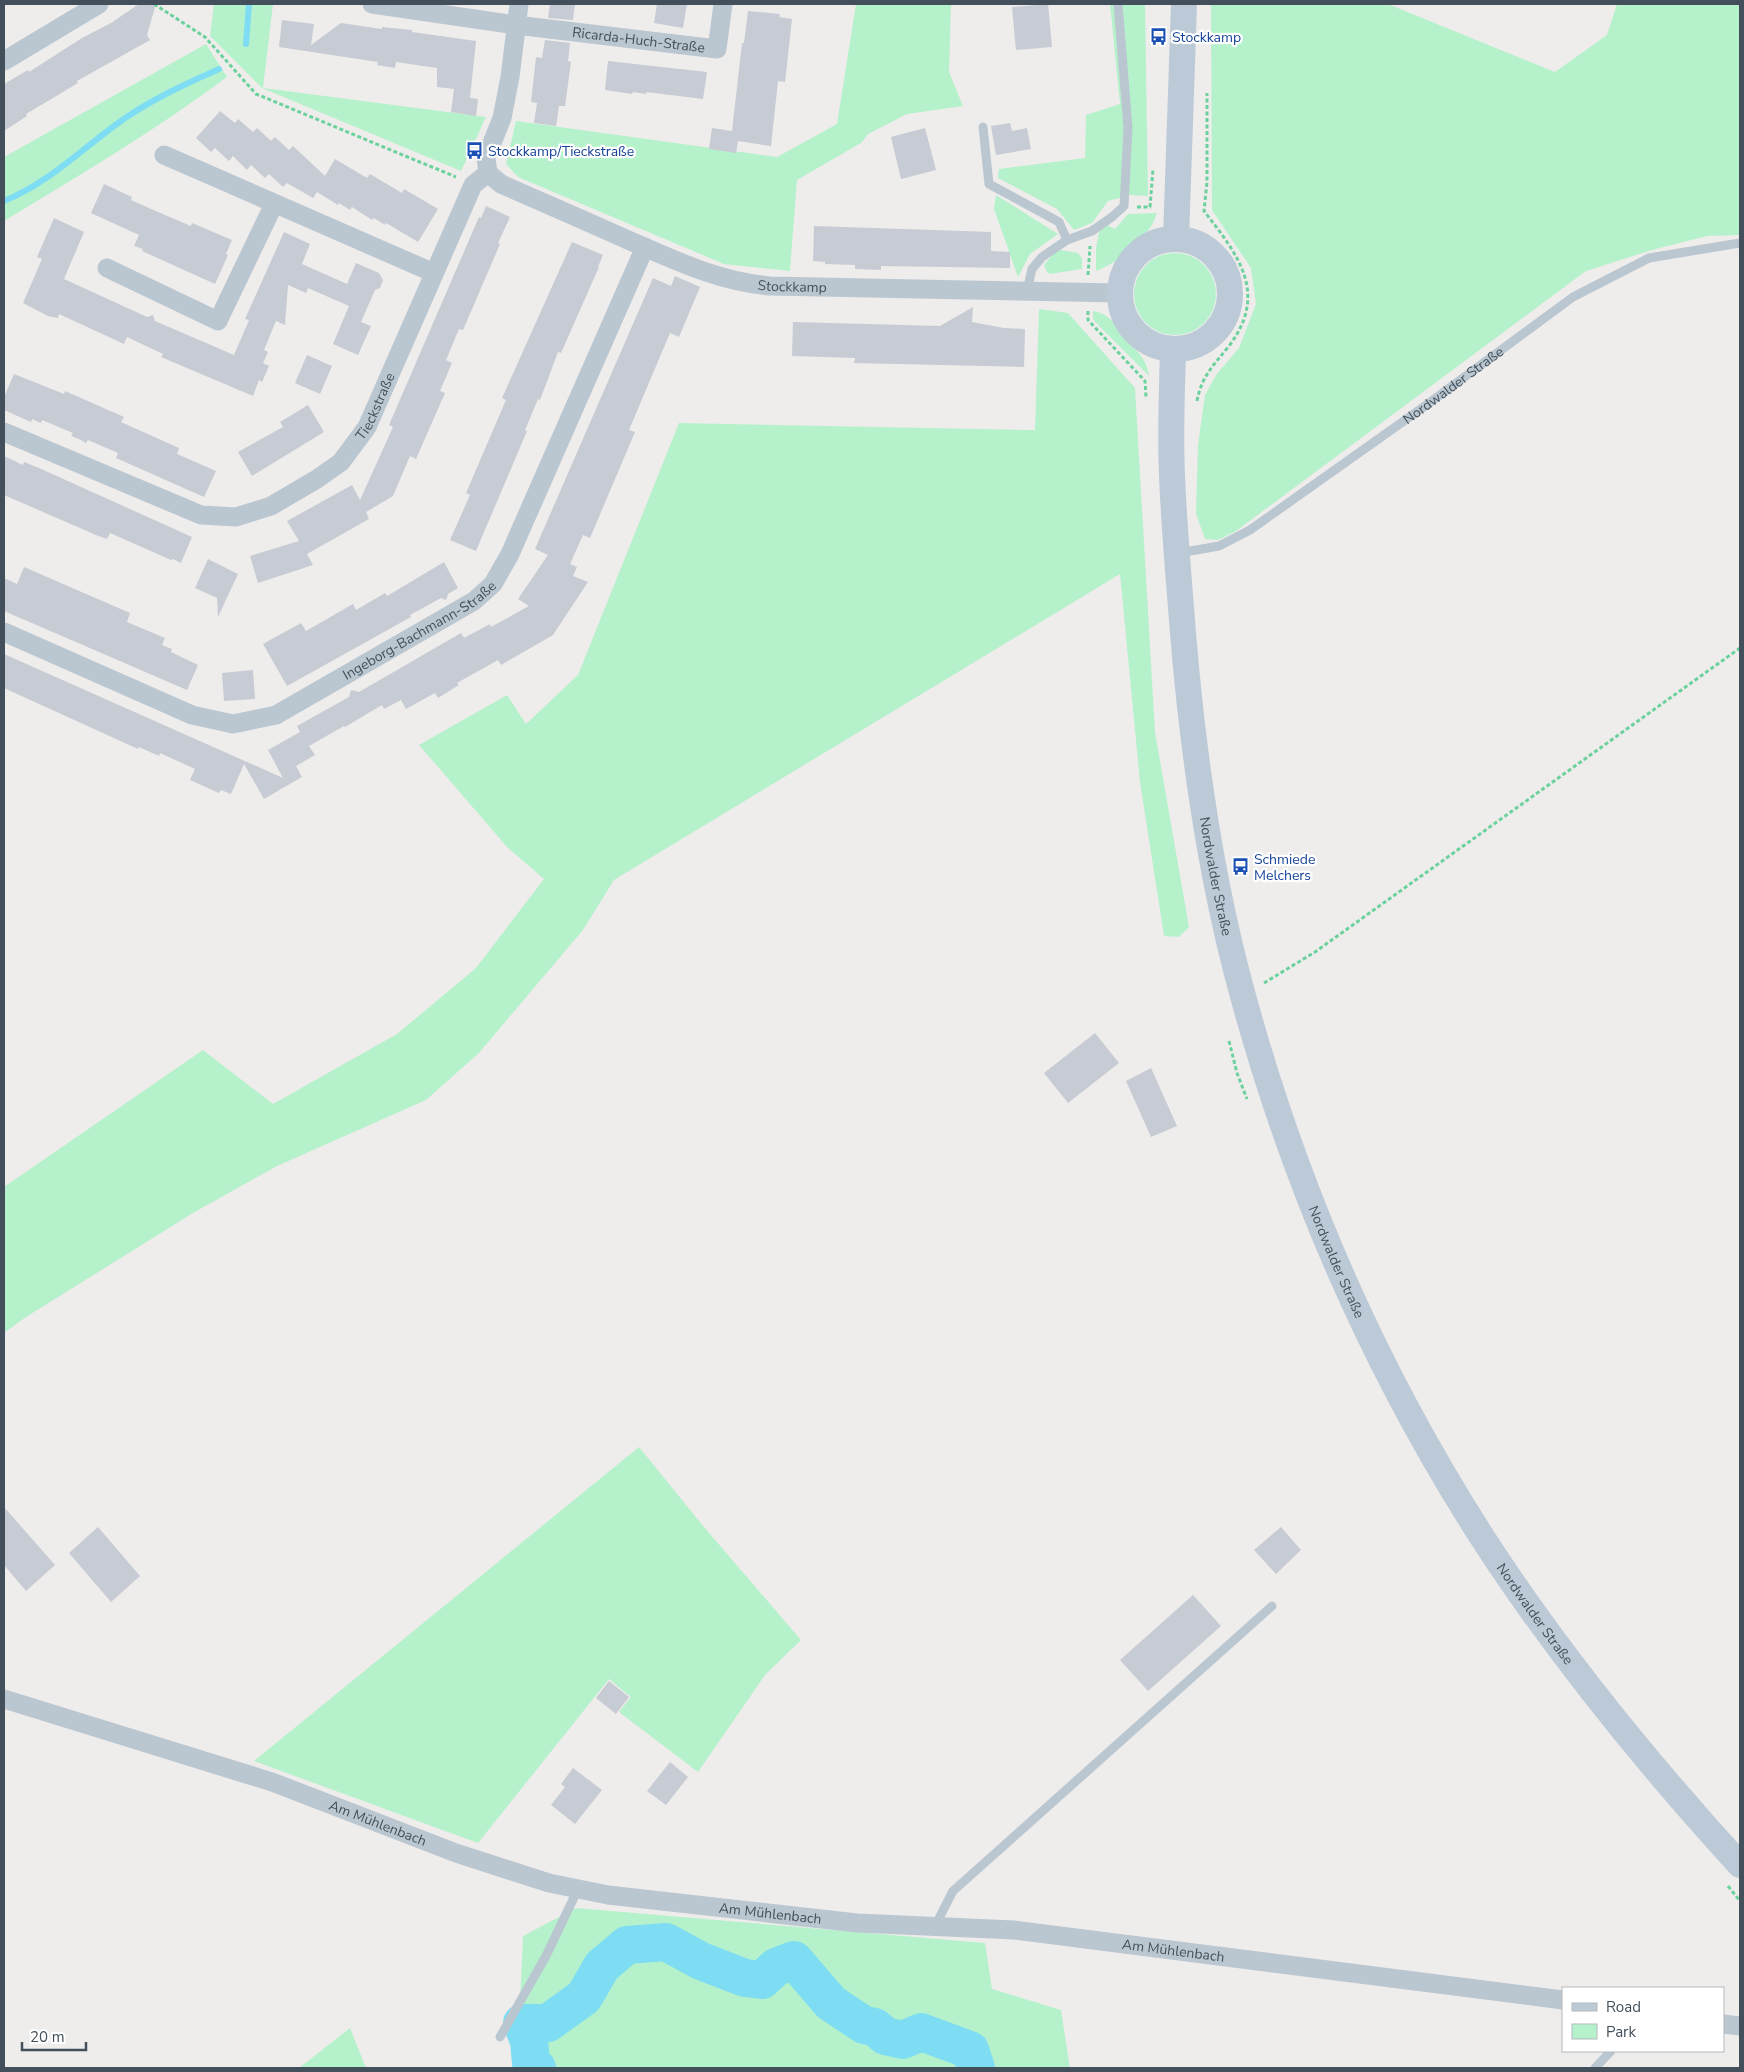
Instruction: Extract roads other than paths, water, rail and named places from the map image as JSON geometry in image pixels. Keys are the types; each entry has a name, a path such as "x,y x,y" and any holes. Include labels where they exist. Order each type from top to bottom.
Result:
{"main road":[{"path":"1176,238 1184,4"},
{"path":"1176,238 1193,242 1208,250 1220,262 1228,278 1230,296 1227,313 1218,328 1206,340 1190,347 1172,349 1156,346 1141,337 1129,325 1122,310 1120,293 1123,276 1130,261 1143,249 1158,241 1176,238"},
{"name":"Nordwalder Straße","path":"1172,349 1172,471 1177,554 1186,666 1200,784 1222,910 1243,996 1286,1134 1316,1214 1356,1309 1433,1455 1484,1539 1542,1624 1614,1718 1740,1865"}],"street":[{"path":"4,61 98,4"},
{"path":"372,4 516,24"},
{"path":"488,172 486,158 502,118 510,77 519,4"},
{"name":"Ricarda-Huch-Straße","path":"516,24 717,49 723,4"},
{"path":"164,155 434,273"},
{"name":"Tieckstraße","path":"4,432 201,515 236,517 271,506 317,479 341,462 367,427 473,185 488,172"},
{"name":"Stockkamp","path":"488,172 502,184 645,247 717,277 742,283 770,286 1120,293"},
{"path":"107,268 218,321 274,204"},
{"name":"Ingeborg-Bachmann-Straße","path":"4,632 192,715 233,724 276,715 474,602 493,584 510,554 645,247"},
{"name":"Am Mühlenbach","path":"4,1699 272,1782 456,1853 549,1883 608,1895 837,1920 934,1927 1014,1930 1562,2000"},
{"path":"1724,2024 1740,2026"}],"lane":[{"path":"1026,291 1032,269 1042,257 1067,240 1092,231 1112,218 1124,206 1128,128 1118,4"},
{"path":"983,127 990,184 1059,222 1067,240"},
{"name":"Nordwalder Straße","path":"1177,554 1219,546 1250,530 1425,406 1573,297 1649,258 1740,243"},
{"path":"934,1927 953,1891 1272,1606"},
{"path":"500,2037 546,1956 578,1889"},
{"path":"1595,2068 1610,2052"}],"waterway":[{"path":"246,44 249,4"},
{"path":"4,201 48,177 139,109 219,69"},
{"path":"537,2068 531,2063 529,2041 522,2023 548,2023 584,1997 602,1966 627,1945 666,1942 701,1961 745,1978 762,1980 776,1967 794,1960 831,2003 864,2025 875,2027 885,2036 903,2040 921,2032 970,2050 976,2068"}],"place":[{"name":"Stockkamp","path":"1158,37"},
{"name":"Stockkamp/Tieckstraße","path":"474,151"},
{"name":"Schmiede Melchers","path":"1240,867"}]}
